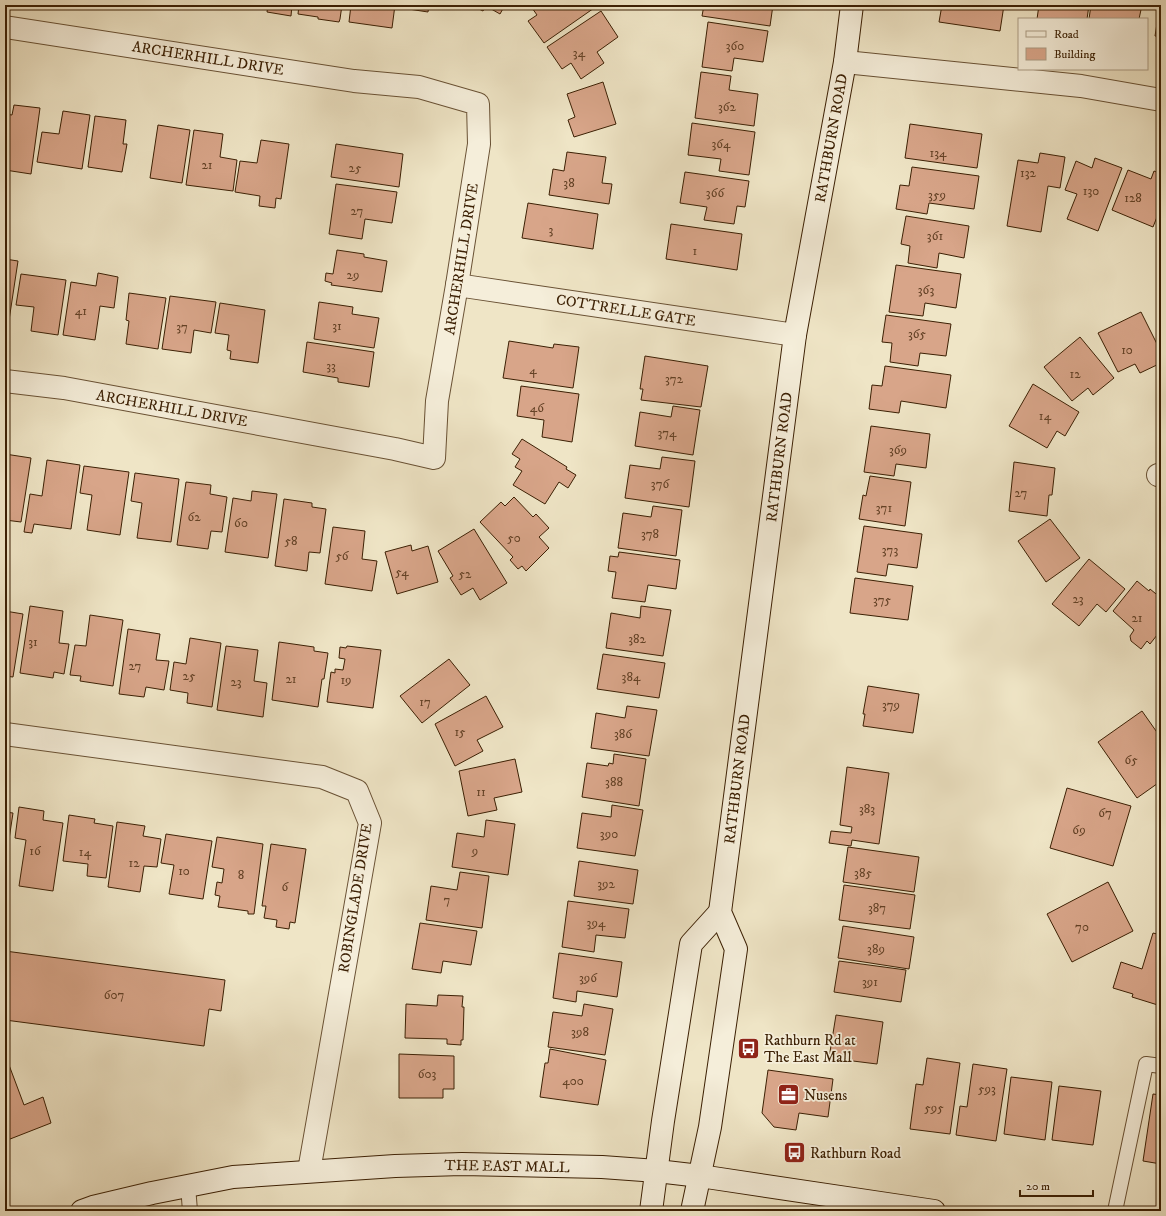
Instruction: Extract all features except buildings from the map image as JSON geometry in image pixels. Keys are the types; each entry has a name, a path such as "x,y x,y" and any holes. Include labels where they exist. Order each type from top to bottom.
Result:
{"street":[{"name":"RATHBURN ROAD","path":"720,912 795,335 845,62 852,5"},
{"name":"ARCHERHILL DRIVE","path":"5,27 354,81 419,87 478,104 479,144 458,285 438,401 434,458 395,449 64,388 5,381"},
{"path":"845,62 1081,86 1161,100"},
{"name":"COTTRELLE GATE","path":"458,285 795,335"},
{"name":"ROBINGLADE DRIVE","path":"5,734 322,777 357,791 370,823 309,1171"},
{"path":"651,1211 663,1121 691,944 720,912 736,949 710,1127 692,1211"},
{"name":"THE EAST MALL","path":"82,1211 152,1193 233,1177 395,1166 462,1164 602,1167 657,1171 934,1211"}],"lane":[{"path":"1115,1211 1146,1064 1161,1066"},
{"path":"188,1186 190,1211"}],"place":[{"name":"Rathburn Rd at The East Mall","path":"748,1049"},
{"name":"Nusens","path":"788,1095"},
{"name":"Rathburn Road","path":"795,1153"}]}
